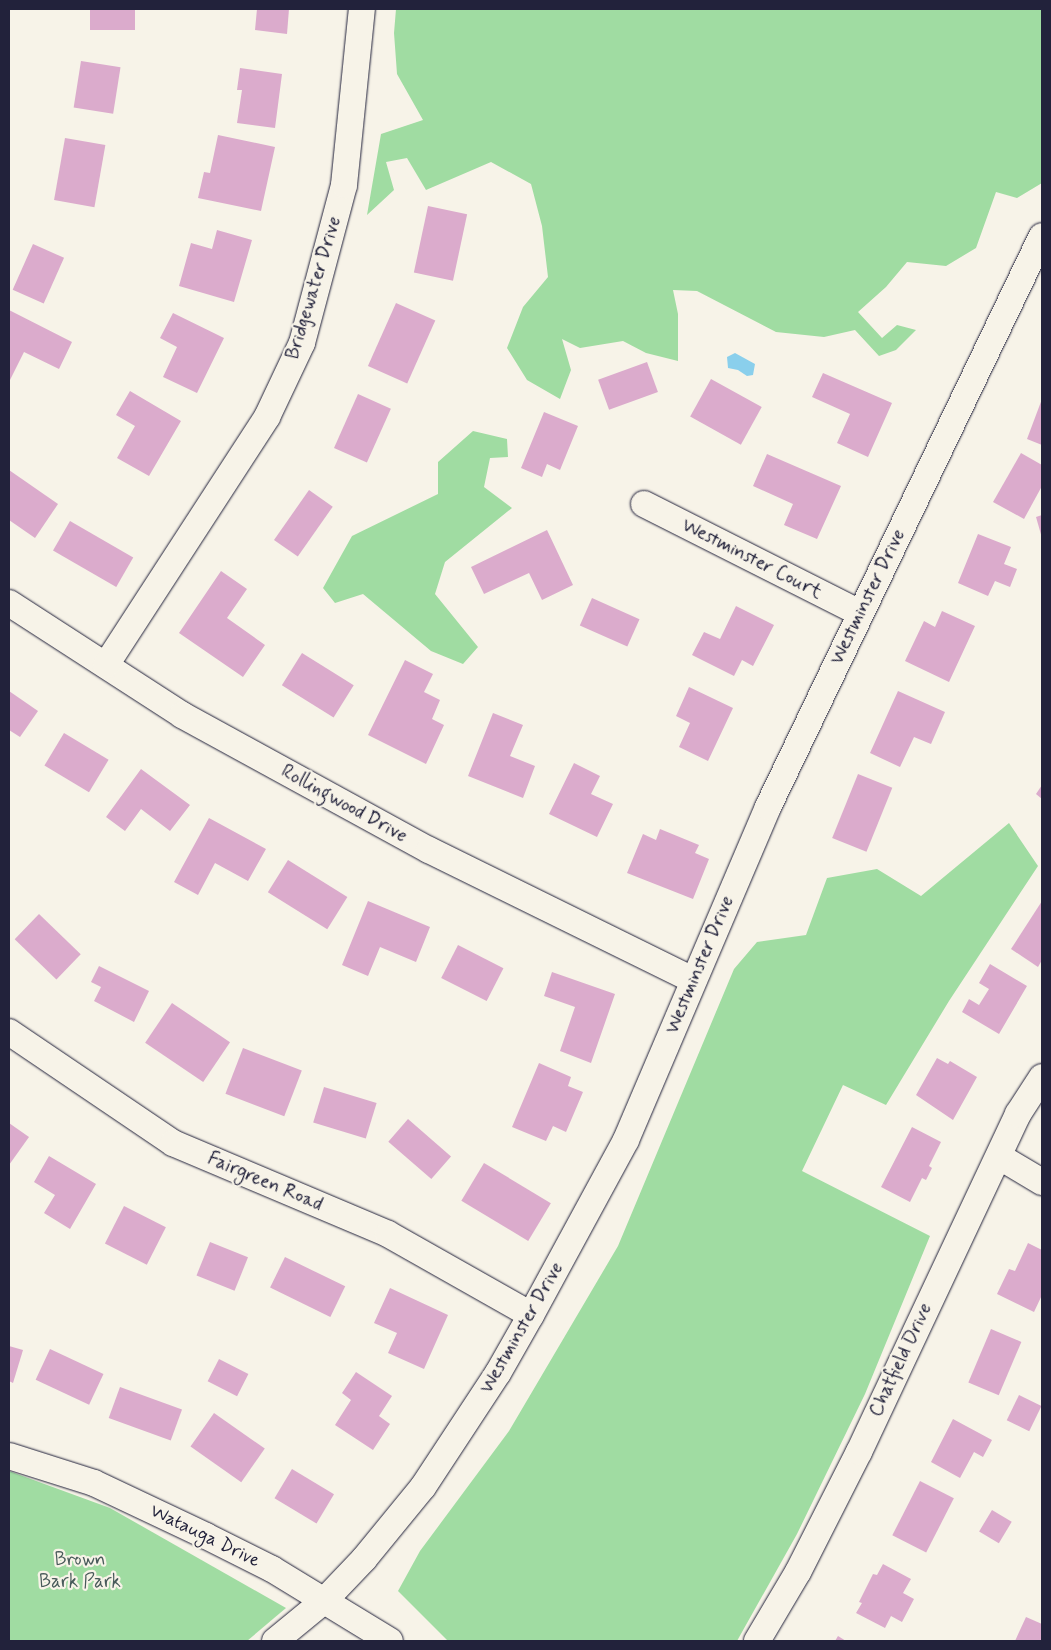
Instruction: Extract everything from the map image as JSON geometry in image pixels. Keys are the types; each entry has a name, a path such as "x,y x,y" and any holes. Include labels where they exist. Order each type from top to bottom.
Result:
{"street":[{"name":"Bridgewater Drive","path":"106,665 267,417 302,343 344,186 362,9"},
{"name":"Westminster Drive","path":"276,1641 325,1600 364,1559 423,1487 498,1373 532,1315 626,1140 768,807 1042,236"},
{"name":"Westminster Court","path":"644,504 860,613"},
{"name":"Rollingwood Drive","path":"9,603 182,715 429,850 693,980"},
{"name":"Fairgreen Road","path":"9,1032 173,1143 388,1234 532,1315"},
{"name":"Chatfield Drive","path":"758,1641 798,1572 854,1460 946,1263 1000,1157 1018,1114 1042,1077"},
{"path":"1000,1157 1042,1182"},
{"name":"Watauga Drive","path":"9,1456 94,1483 272,1569 390,1641"}],"green space":[{"path":"396,9 1042,9 1042,183 1017,198 996,192 976,248 946,266 907,262 886,287 858,312 882,338 897,325 916,330 896,350 879,356 855,330 824,337 776,332 697,291 673,290 678,314 678,361 646,353 623,341 580,348 562,339 571,370 560,399 527,380 507,348 523,307 548,277 542,226 531,184 491,162 426,190 407,158 386,162 394,190 367,215 381,134 423,120 397,74 394,33"},
{"path":"473,431 507,439 508,457 490,458 484,487 512,508 445,562 435,594 478,647 463,664 431,651 363,594 335,603 323,588 352,536 438,494 438,462"},
{"path":"1009,823 1038,866 949,1001 886,1105 843,1085 802,1171 930,1236 865,1394 797,1534 737,1641 448,1641 398,1591 420,1551 509,1431 618,1246 734,969 757,942 806,935 827,878 877,869 921,896"},
{"name":"Brown Bark Park","path":"9,1471 110,1508 286,1608 247,1641 9,1641"}],"water":[{"path":"735,353 755,364 753,375 747,376 738,370 728,368 727,357"}],"building":[{"path":"90,9 135,9 135,30 90,30"},
{"path":"257,9 289,9 287,34 255,30"},
{"path":"81,61 121,67 113,114 74,107"},
{"path":"240,68 282,74 275,128 237,123 242,90 237,90"},
{"path":"218,135 275,147 261,211 198,198 204,172 210,173"},
{"path":"65,138 105,145 94,207 54,200"},
{"path":"428,206 467,214 453,281 414,273"},
{"path":"217,230 252,240 234,302 179,286 191,243 212,249"},
{"path":"33,244 64,258 44,304 13,290"},
{"path":"396,303 435,320 407,384 368,366"},
{"path":"9,310 72,342 59,369 24,352 9,382"},
{"path":"173,313 224,338 197,393 163,377 177,347 160,338"},
{"path":"647,362 658,392 609,410 598,380"},
{"path":"823,373 892,403 868,457 837,443 850,414 812,397"},
{"path":"711,379 762,407 741,445 690,417"},
{"path":"130,391 181,421 149,476 117,458 135,426 116,415"},
{"path":"358,394 391,409 367,463 334,448"},
{"path":"1042,399 1042,445 1027,439"},
{"path":"544,412 578,426 560,470 547,464 542,477 521,468"},
{"path":"1021,453 1042,465 1042,486 1024,519 993,502"},
{"path":"767,454 841,486 817,539 784,525 793,504 753,486"},
{"path":"9,470 58,504 35,538 9,520"},
{"path":"309,490 333,507 298,557 274,540"},
{"path":"1042,515 1042,538 1036,517"},
{"path":"70,521 133,558 116,587 53,550"},
{"path":"547,530 573,585 542,600 529,573 484,594 471,567"},
{"path":"978,534 1011,547 1004,564 1017,569 1010,587 995,581 988,596 958,583"},
{"path":"221,571 247,589 227,618 265,645 243,677 179,633"},
{"path":"592,598 640,619 627,647 580,625"},
{"path":"736,606 774,625 753,666 742,660 734,676 692,655 704,632 720,639"},
{"path":"942,611 975,626 949,682 905,661 924,621 935,627"},
{"path":"302,653 354,685 334,718 282,685"},
{"path":"405,660 433,674 424,692 440,700 432,719 444,725 426,764 368,735"},
{"path":"689,687 733,708 708,761 679,747 690,723 676,716"},
{"path":"9,691 38,711 20,737 9,730"},
{"path":"898,691 945,712 931,744 914,737 900,767 870,753"},
{"path":"493,713 523,725 510,756 535,766 523,798 468,776"},
{"path":"64,733 109,760 89,792 44,766"},
{"path":"574,763 600,776 591,794 613,804 597,837 549,814"},
{"path":"141,769 190,805 170,831 141,809 125,831 106,817"},
{"path":"858,774 892,788 866,852 832,838"},
{"path":"1042,785 1042,799 1036,794"},
{"path":"209,818 266,849 248,881 215,863 198,895 174,882"},
{"path":"660,829 699,845 695,853 709,859 693,899 627,873 643,834 656,840"},
{"path":"288,860 347,897 327,929 268,892"},
{"path":"368,901 430,927 416,962 380,947 368,976 342,965"},
{"path":"1042,901 1042,960 1038,967 1011,949"},
{"path":"39,914 81,954 56,979 15,939"},
{"path":"458,945 503,968 487,1001 441,978"},
{"path":"990,964 1027,986 999,1034 962,1012 969,999 979,1005 989,989 979,983"},
{"path":"99,966 149,991 134,1022 94,1001 101,987 91,982"},
{"path":"552,972 615,994 591,1063 560,1051 575,1007 544,996"},
{"path":"172,1003 230,1042 203,1082 145,1043"},
{"path":"243,1048 302,1071 284,1116 225,1094"},
{"path":"937,1058 948,1064 950,1061 977,1077 953,1120 916,1095"},
{"path":"539,1063 571,1077 568,1086 583,1092 566,1132 553,1126 546,1141 512,1127"},
{"path":"324,1087 377,1103 366,1138 313,1122"},
{"path":"408,1119 451,1156 431,1179 388,1142"},
{"path":"9,1123 29,1137 9,1165"},
{"path":"912,1127 941,1142 929,1166 932,1168 926,1180 922,1178 910,1202 881,1187"},
{"path":"49,1156 96,1184 70,1229 44,1213 55,1195 34,1182"},
{"path":"484,1163 551,1203 528,1241 461,1201"},
{"path":"124,1206 166,1227 147,1265 105,1243"},
{"path":"210,1242 248,1257 235,1291 197,1275"},
{"path":"1028,1243 1042,1250 1042,1295 1034,1312 997,1294 1009,1269 1015,1271"},
{"path":"285,1257 345,1286 330,1317 270,1288"},
{"path":"390,1288 448,1315 424,1369 388,1353 397,1333 374,1323"},
{"path":"991,1329 1021,1342 999,1395 968,1382"},
{"path":"9,1346 23,1350 13,1383 9,1381"},
{"path":"50,1349 103,1374 89,1405 36,1380"},
{"path":"219,1359 248,1374 237,1396 208,1381"},
{"path":"356,1372 392,1396 379,1416 390,1424 373,1450 335,1425 351,1400 342,1393"},
{"path":"120,1387 182,1410 171,1441 109,1418"},
{"path":"1019,1395 1041,1406 1029,1431 1007,1420"},
{"path":"214,1413 265,1449 241,1482 190,1447"},
{"path":"953,1419 992,1440 983,1457 974,1452 960,1478 931,1462"},
{"path":"292,1469 334,1494 316,1523 274,1498"},
{"path":"920,1481 954,1498 926,1553 892,1535"},
{"path":"992,1510 1012,1522 999,1543 979,1531"},
{"path":"883,1564 911,1579 903,1593 914,1599 902,1622 891,1616 885,1628 856,1613 862,1603 859,1602 873,1574 877,1575"},
{"path":"1026,1617 1042,1624 1042,1641 1015,1641"},
{"path":"838,1636 846,1641 835,1641"}]}
